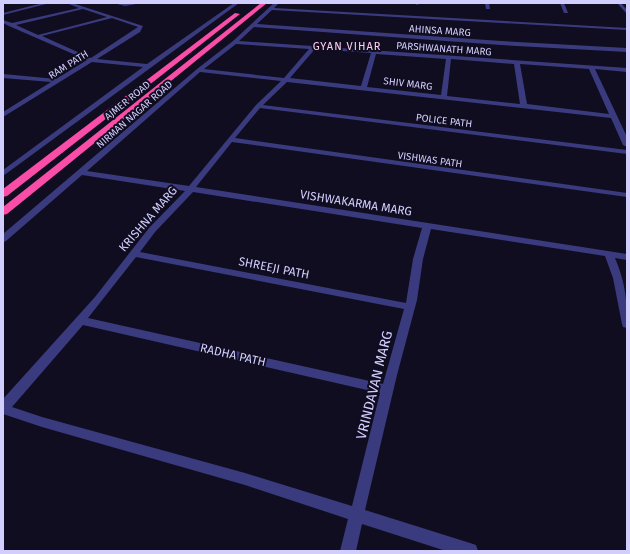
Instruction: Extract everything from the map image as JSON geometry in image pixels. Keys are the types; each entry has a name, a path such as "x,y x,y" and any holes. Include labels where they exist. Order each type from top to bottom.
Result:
{"highway":[{"name":"AJMER ROAD","path":"3,194 252,3"},
{"name":"AJMER ROAD","path":"3,212 264,3"}],"street":[{"path":"3,14 48,3"},
{"path":"68,3 112,17"},
{"path":"115,3 125,5 140,3"},
{"path":"3,174 148,66 237,3"},
{"name":"NIRMAN NAGAR ROAD","path":"3,239 200,70 235,42 277,3"},
{"path":"562,3 566,12"},
{"path":"619,3 627,13"},
{"path":"11,25 83,8"},
{"path":"270,9 627,29"},
{"path":"38,36 112,17"},
{"name":"RAM PATH","path":"4,113 138,31 141,27 112,17"},
{"path":"3,21 91,60 148,66"},
{"name":"AHINSA MARG","path":"252,25 314,30 360,42 627,50"},
{"path":"309,36 314,30"},
{"path":"301,47 305,41"},
{"name":"PARSHWANATH MARG","path":"235,42 313,48 360,42 374,52 627,70"},
{"name":"KRISHNA MARG","path":"3,408 99,299 152,230 190,190 258,106 313,48"},
{"path":"364,88 374,52"},
{"path":"444,97 449,57"},
{"path":"517,62 524,106"},
{"path":"591,68 627,145"},
{"name":"SHIV MARG","path":"200,70 613,116"},
{"path":"3,76 56,82"},
{"name":"POLICE PATH","path":"258,106 627,152"},
{"name":"VISHWAS PATH","path":"231,140 627,195"},
{"name":"VISHWAKARMA MARG","path":"81,172 627,257"},
{"name":"VRINDAVAN MARG","path":"348,551 387,390 410,307 418,259 427,226"},
{"name":"SHREEJI PATH","path":"134,254 410,307"},
{"path":"609,255 618,278 627,324"},
{"name":"RADHA PATH","path":"79,320 387,390"},
{"path":"3,408 42,422 245,480 470,551"}],"district":[{"name":"GYAN VIHAR","path":"347,46"}]}
